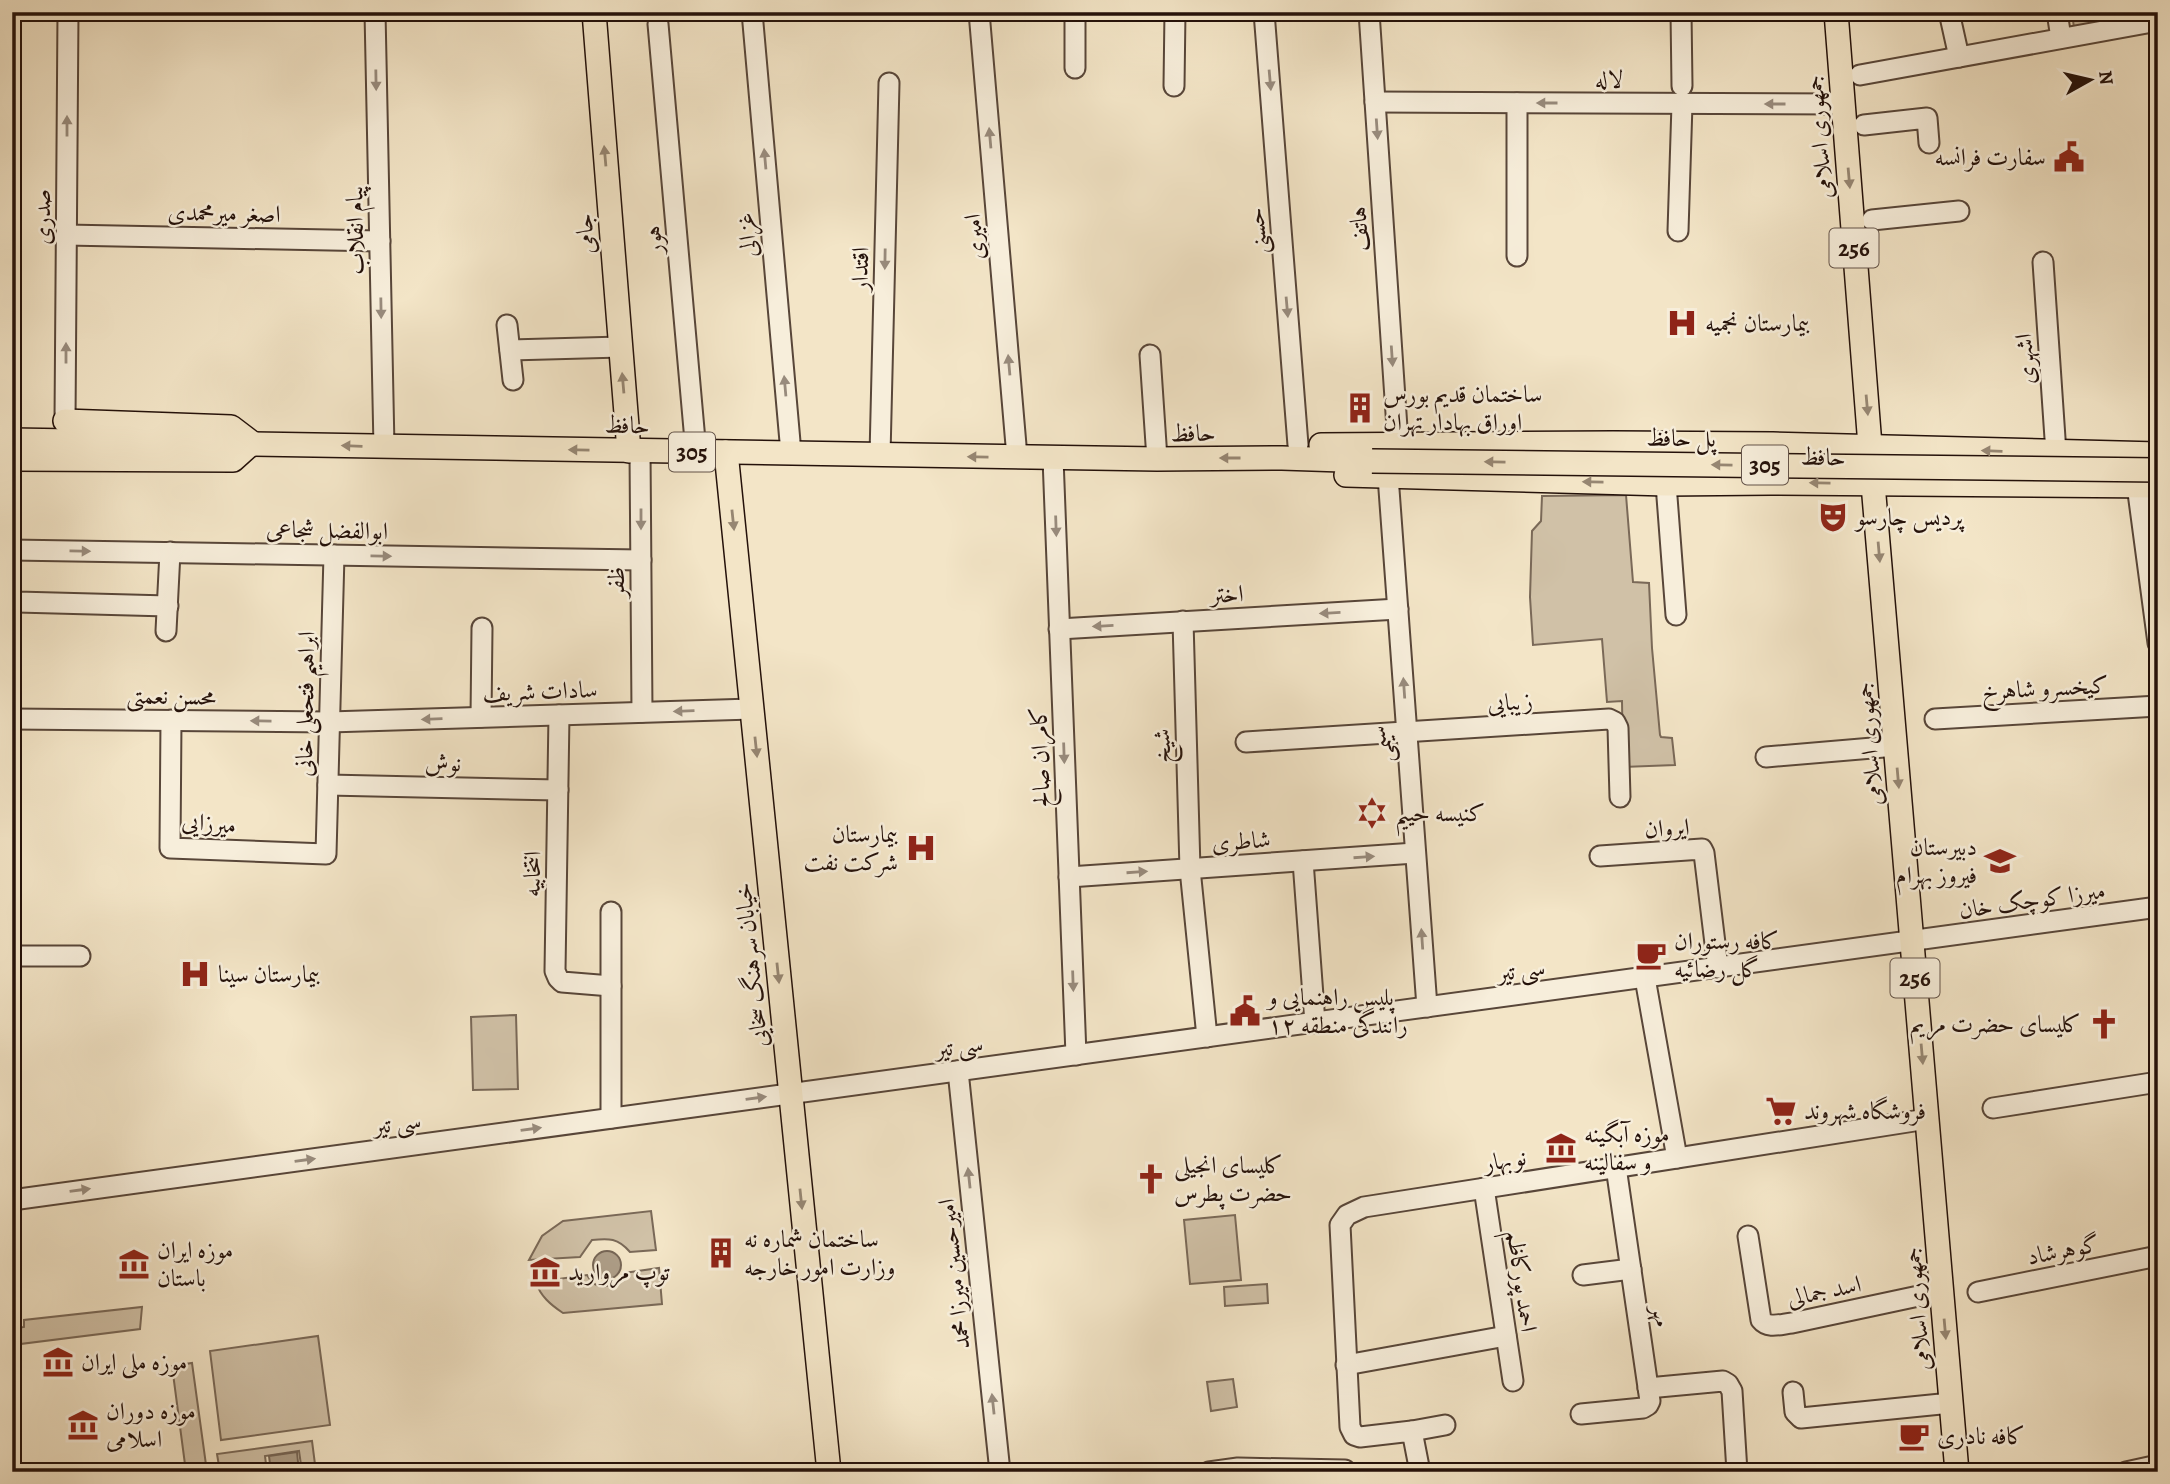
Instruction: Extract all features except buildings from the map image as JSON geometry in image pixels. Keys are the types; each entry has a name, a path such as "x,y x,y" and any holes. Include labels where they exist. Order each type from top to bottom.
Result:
{"main road":[{"name":"جامی","path":"594,12 621,347 635,451"},
{"name":"جمهوری اسلامی","path":"1836,12 1851,76 1843,104 1854,126 1862,221 1870,447 1957,1472"},
{"path":"12,459 233,460 252,443 231,427 65,421"},
{"name":"حافظ","path":"12,440 1157,460 1293,454 1398,443 1773,444 2158,454"},
{"path":"1771,483 1773,444"},
{"name":"خیابان سرهنگ سخایی","path":"726,452 829,1472"},
{"name":"حافظ","path":"1293,454 1380,469 1666,484 2148,485"},
{"name":"پل حافظ","path":"1380,469 2158,470"}],"street":[{"name":"صدری","path":"65,421 68,12"},
{"name":"پیام انقلاب","path":"375,12 384,447"},
{"name":"غزالی","path":"752,12 792,453"},
{"name":"امیری","path":"979,12 1017,457"},
{"path":"1074,68 1075,12"},
{"path":"1174,86 1175,12"},
{"name":"حسنی","path":"1264,12 1293,454"},
{"name":"هاتف","path":"1369,12 1398,443"},
{"path":"1678,231 1682,95 1681,12"},
{"path":"1949,12 1959,57"},
{"path":"2057,12 2061,38"},
{"path":"1851,76 2158,20"},
{"name":"هور","path":"659,24 696,452"},
{"name":"اقتدار","path":"880,455 889,83"},
{"name":"لاله","path":"1375,102 1517,103 1682,95 1843,104"},
{"path":"1517,103 1517,256"},
{"path":"1854,126 1927,118 1929,143"},
{"path":"1862,221 1959,211"},
{"name":"اصغر میرمحمدی","path":"66,234 380,241"},
{"name":"اشهری","path":"2043,262 2056,453"},
{"path":"507,325 513,380"},
{"path":"510,350 621,347"},
{"path":"1150,355 1157,460"},
{"name":"ظفر","path":"635,451 641,560 642,712"},
{"name":"کامران صالح","path":"1053,458 1076,1055"},
{"name":"سیمی","path":"1380,469 1398,609 1427,1007"},
{"path":"1666,484 1676,615"},
{"path":"2148,485 2158,643"},
{"name":"ابوالفضل شجاعی","path":"12,550 641,560"},
{"path":"166,631 170,552"},
{"name":"ابراهیم فتحعلی خانی","path":"326,854 334,555"},
{"path":"12,600 168,606"},
{"name":"اختر","path":"1059,629 1398,609"},
{"name":"شیخ","path":"1182,621 1190,869 1207,1037"},
{"path":"481,717 482,628"},
{"name":"کیخسرو شاهرخ","path":"1936,719 2158,706"},
{"name":"سادات شریف","path":"329,722 752,709"},
{"name":"انتخابیه","path":"559,715 555,971 562,982 611,986"},
{"name":"محسن نعمتی","path":"12,719 329,722"},
{"name":"زیبایی","path":"1246,742 1609,719 1615,722 1618,728 1620,797"},
{"name":"میرزایی","path":"170,720 170,848 326,854"},
{"path":"1766,757 1896,746"},
{"name":"نوش","path":"328,785 558,790"},
{"name":"ایروان","path":"1601,856 1702,849 1718,968"},
{"name":"شاطری","path":"1069,877 1415,853"},
{"path":"1303,861 1315,1023"},
{"name":"میرزا کوچک خان","path":"1912,942 2158,907"},
{"path":"611,912 611,1118"},
{"name":"سی تیر","path":"12,1199 1912,942"},
{"path":"12,956 80,956"},
{"path":"1645,978 1678,1158"},
{"name":"امیرحسین میرزا محمد","path":"958,1071 1000,1472"},
{"path":"1993,1108 2158,1082"},
{"name":"نوبهار","path":"1412,1431 1360,1437 1354,1435 1350,1427 1340,1225 1354,1210 1927,1119"},
{"name":"مهر","path":"1616,1167 1648,1388"},
{"name":"احمد پورکاظم","path":"1484,1188 1513,1381"},
{"name":"اسد جمالی","path":"1748,1236 1760,1320 1770,1326 1942,1291"},
{"name":"گوهرشاد","path":"1978,1292 2158,1256"},
{"path":"1583,1275 1631,1269"},
{"path":"1346,1365 1506,1335"},
{"path":"1581,1414 1643,1408 1650,1401 1648,1388 1723,1381 1732,1391 1737,1472"},
{"path":"1793,1392 1799,1418 1951,1403"},
{"path":"1420,1472 1412,1431 1445,1425"},
{"path":"2126,1472 2158,1465"},
{"path":"1209,1472 1238,1468 1345,1470"}],"shaded area":[{"path":"2072,12 2154,12 2074,28"},
{"path":"1626,495 1633,582 1649,583 1660,735 1672,738 1675,765 1623,767 1622,701 1607,702 1602,639 1533,645 1530,597 1532,531 1541,521 1542,496"},
{"path":"516,1015 518,1089 473,1090 471,1017"},
{"path":"651,1211 656,1250 630,1252 617,1242 598,1239 592,1240 580,1257 529,1260 542,1236 563,1221"},
{"path":"1235,1215 1241,1280 1190,1284 1184,1220"},
{"path":"607,1251 617,1255 621,1265 617,1275 607,1279 597,1275 593,1265 597,1255"},
{"path":"659,1268 662,1304 563,1313 546,1300 536,1282 587,1275 595,1284 605,1286 615,1282 624,1273"},
{"path":"1267,1284 1268,1303 1225,1306 1224,1287"},
{"path":"142,1307 140,1329 12,1345 12,1329 24,1327 24,1320"},
{"path":"318,1336 330,1425 221,1440 210,1351"},
{"path":"192,1363 207,1472 186,1472 172,1366"},
{"path":"1233,1379 1237,1407 1211,1411 1207,1382"},
{"path":"312,1441 316,1472 302,1472 299,1451 265,1456 267,1472 220,1472 217,1454"},
{"path":"297,1452 299,1472 271,1472 269,1456"}],"place":[{"name":"سفارت فرانسه","path":"2069,157"},
{"name":"بیمارستان نجمیه","path":"1682,323"},
{"name":"ساختمان قدیم بورس اوراق بهادار تهران","path":"1360,408"},
{"name":"پردیس چارسو","path":"1833,517"},
{"name":"کنیسه حییم","path":"1372,813"},
{"name":"بیمارستان شرکت نفت","path":"921,848"},
{"name":"دبیرستان فیروز بهرام","path":"2000,861"},
{"name":"کافه رستوران گل رضائیه","path":"1651,955"},
{"name":"بیمارستان سینا","path":"195,974"},
{"name":"پلیس راهنمایی و رانندگی منطقه ۱۲","path":"1245,1011"},
{"name":"کلیسای حضرت مریم","path":"2104,1024"},
{"name":"فروشگاه شهروند","path":"1781,1111"},
{"name":"موزه آبگینه و سفالینه","path":"1561,1148"},
{"name":"کلیسای انجیلی حضرت پطرس","path":"1151,1179"},
{"name":"ساختمان شماره نه وزارت امور خارجه","path":"721,1253"},
{"name":"موزه ایران باستان","path":"134,1264"},
{"name":"توپ مروارید","path":"545,1272"},
{"name":"موزه ملی ایران","path":"58,1362"},
{"name":"موزه دوران اسلامی","path":"83,1425"},
{"name":"کافه نادری","path":"1914,1436"}]}
